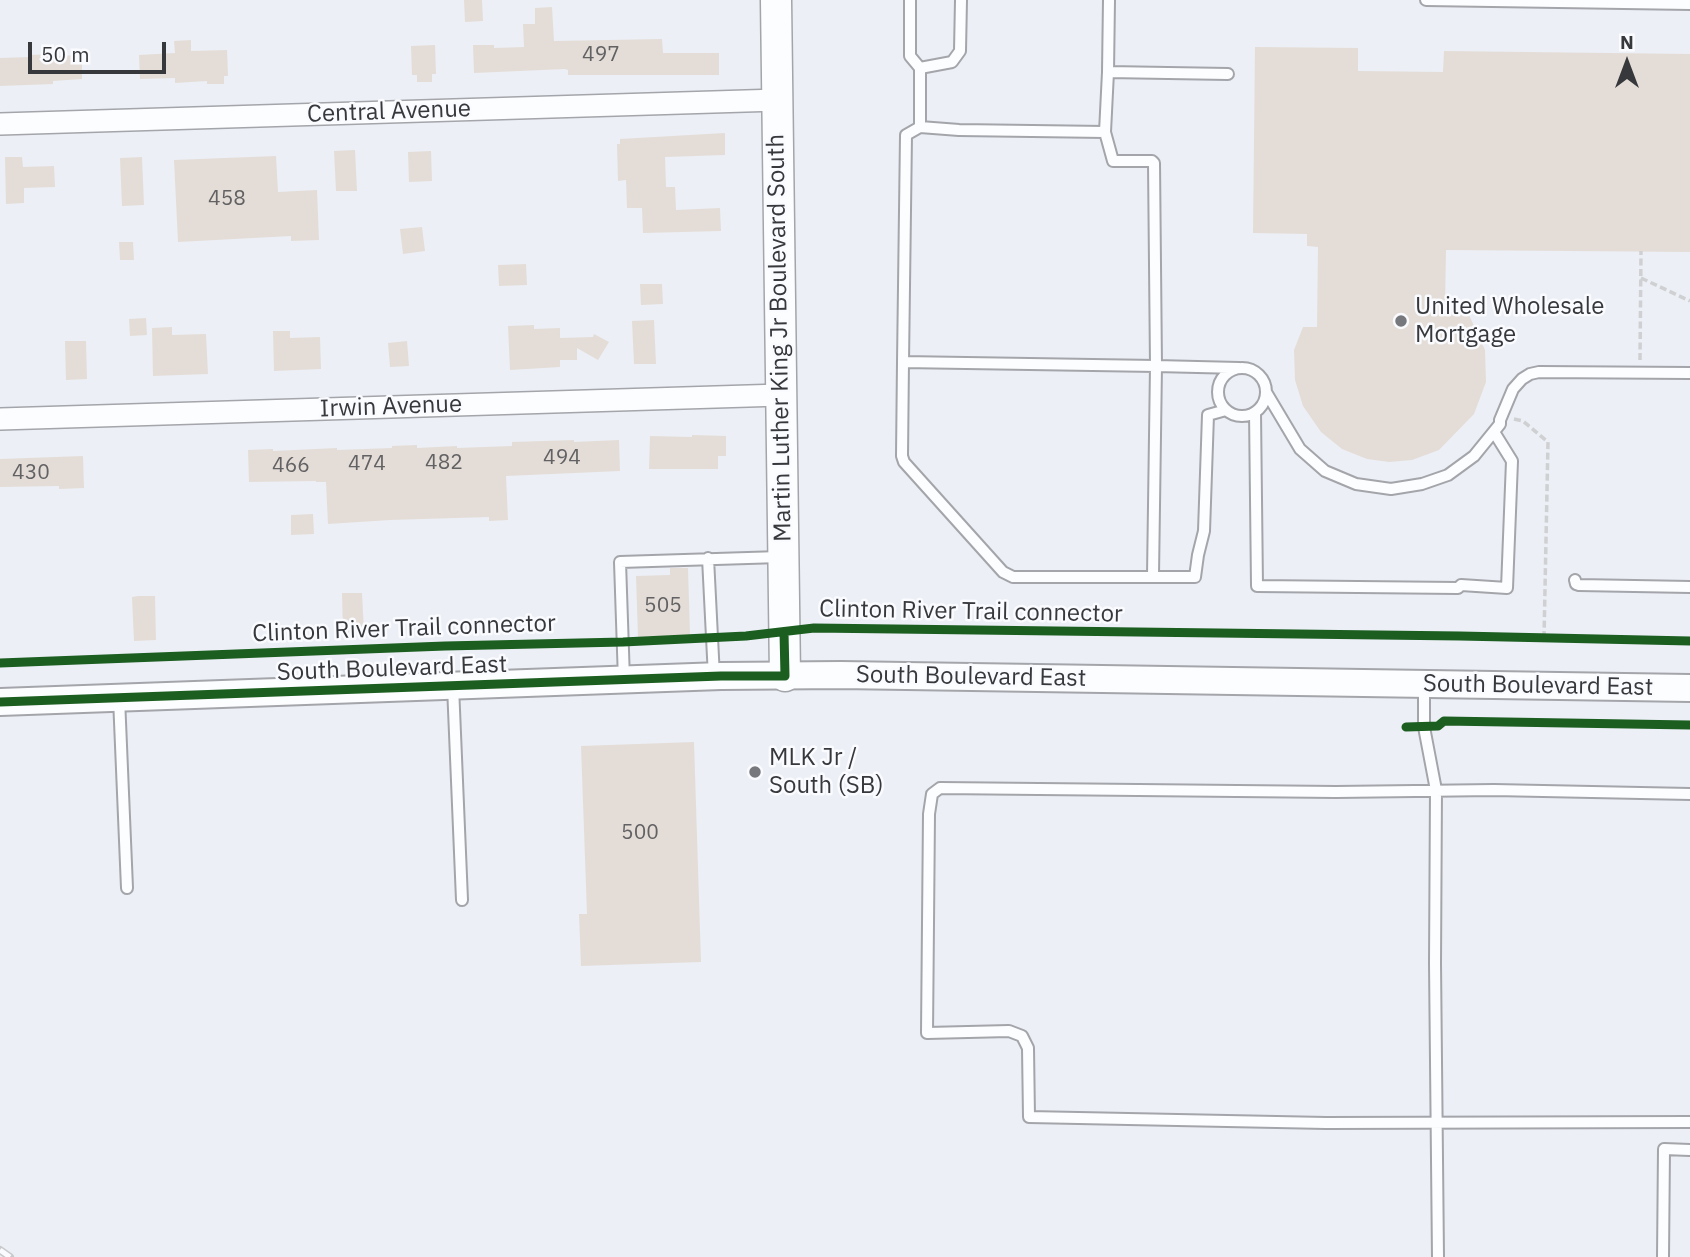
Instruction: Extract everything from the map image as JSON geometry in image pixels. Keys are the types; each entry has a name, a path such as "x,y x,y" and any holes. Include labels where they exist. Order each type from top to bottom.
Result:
{"main road":[{"name":"Martin Luther King Jr Boulevard South","path":"776,0 785,676"}],"street":[{"name":"Central Avenue","path":"0,124 778,100"},
{"name":"Irwin Avenue","path":"0,419 781,395"},
{"name":"South Boulevard East","path":"0,702 785,676 1690,688"}],"lane":[{"path":"910,0 910,57 920,68 920,127"},
{"path":"920,68 952,62 960,51 961,0"},
{"path":"1109,0 1105,132 1113,161 1152,161 1155,166 1154,572 1150,577"},
{"path":"1426,0 1690,4"},
{"path":"1108,72 1228,74"},
{"path":"1105,132 920,127 906,135 904,462 1003,572 1013,577 1195,578 1204,531 1208,415 1226,410"},
{"path":"903,362 1247,369 1260,377 1300,449 1325,471 1356,484 1391,489 1422,484 1448,475 1474,456 1500,424 1513,389 1522,379 1539,372 1690,373"},
{"path":"1239,369 1231,371 1220,381 1218,397 1226,410 1240,416 1248,416 1261,407 1266,392"},
{"path":"1255,412 1257,586 1458,588 1461,585 1507,588 1512,461 1493,432"},
{"path":"624,680 621,562 783,557"},
{"path":"708,558 714,677"},
{"path":"1575,580 1579,585 1690,587"},
{"path":"1424,684 1424,727 1436,790 1438,1257"},
{"path":"453,686 462,900"},
{"path":"119,698 127,888"},
{"path":"1690,794 940,788 932,794 929,814 927,1019 927,1033 1009,1031 1023,1036 1028,1048 1029,1117 1326,1123 1690,1122"},
{"path":"1663,1257 1664,1149 1690,1150"}],"path":[{"path":"1640,362 1641,251"},
{"path":"1641,278 1690,301"},
{"path":"1512,419 1523,421 1548,442 1544,638"},
{"path":"1532,638 1558,639"}],"building":[{"path":"464,0 482,0 483,21 465,22"},
{"path":"552,7 554,41 662,39 663,53 719,53 719,75 568,75 568,70 565,69 474,73 473,45 494,45 494,48 524,47 523,24 535,24 535,8"},
{"path":"191,40 191,51 227,50 228,76 224,76 224,84 207,84 207,81 175,83 175,78 140,79 139,55 175,53 174,41"},
{"path":"435,45 436,74 432,74 432,82 417,82 417,75 412,75 411,46"},
{"path":"1255,47 1358,48 1358,71 1443,72 1444,51 1690,54 1690,252 1446,250 1445,304 1464,304 1485,350 1486,382 1474,414 1439,450 1412,460 1389,462 1367,459 1342,449 1321,432 1303,406 1295,380 1294,350 1303,327 1317,327 1318,247 1307,246 1307,234 1253,233"},
{"path":"82,55 82,79 53,81 53,84 0,86 0,58"},
{"path":"725,133 725,155 665,157 666,187 675,187 676,210 720,208 721,231 643,233 642,208 627,208 626,180 618,181 617,144 620,144 620,139"},
{"path":"355,150 357,191 336,191 334,151"},
{"path":"431,151 432,181 409,182 408,152"},
{"path":"276,156 278,192 317,190 319,240 291,241 291,236 178,242 174,160"},
{"path":"5,157 22,157 23,167 54,166 55,187 24,188 24,203 6,204"},
{"path":"142,157 144,205 122,206 120,158"},
{"path":"422,227 425,251 403,254 400,229"},
{"path":"119,242 133,242 134,260 120,260"},
{"path":"526,264 527,285 499,286 498,265"},
{"path":"640,284 662,284 663,304 641,305"},
{"path":"146,318 147,335 130,336 129,319"},
{"path":"654,320 656,364 634,364 632,321"},
{"path":"534,325 534,329 560,328 560,338 593,337 594,334 609,342 598,360 577,348 577,360 560,360 560,367 510,370 508,326"},
{"path":"172,327 172,335 206,334 208,374 153,376 152,328"},
{"path":"273,331 290,331 290,338 320,337 321,369 274,371"},
{"path":"65,341 86,341 87,379 66,380"},
{"path":"407,341 409,366 390,367 388,343"},
{"path":"650,436 726,436 726,456 718,456 718,469 649,469"},
{"path":"619,440 620,471 506,476 508,520 489,521 489,517 328,524 326,482 249,482 248,450 337,450 417,445 417,448 457,448 512,446 512,442"},
{"path":"83,456 84,488 0,487 0,459"},
{"path":"313,514 314,534 291,535 291,515"},
{"path":"670,568 688,568 690,635 638,637 636,576 670,575"},
{"path":"342,593 362,593 364,632 343,633"},
{"path":"155,596 156,640 134,641 132,597"},
{"path":"694,742 701,962 581,966 579,914 587,914 581,746"}],"railway":[{"path":"0,1250 10,1257"}],"cycle path":[{"name":"Clinton River Trail connector","path":"0,663 623,642 746,636 814,628 1690,641"},
{"path":"0,702 721,676 785,676 784,632"},
{"path":"1406,727 1438,726 1444,721 1690,725"}],"place":[{"name":"United Wholesale Mortgage","path":"1401,321"},
{"name":"MLK Jr / South (SB)","path":"755,772"}]}
